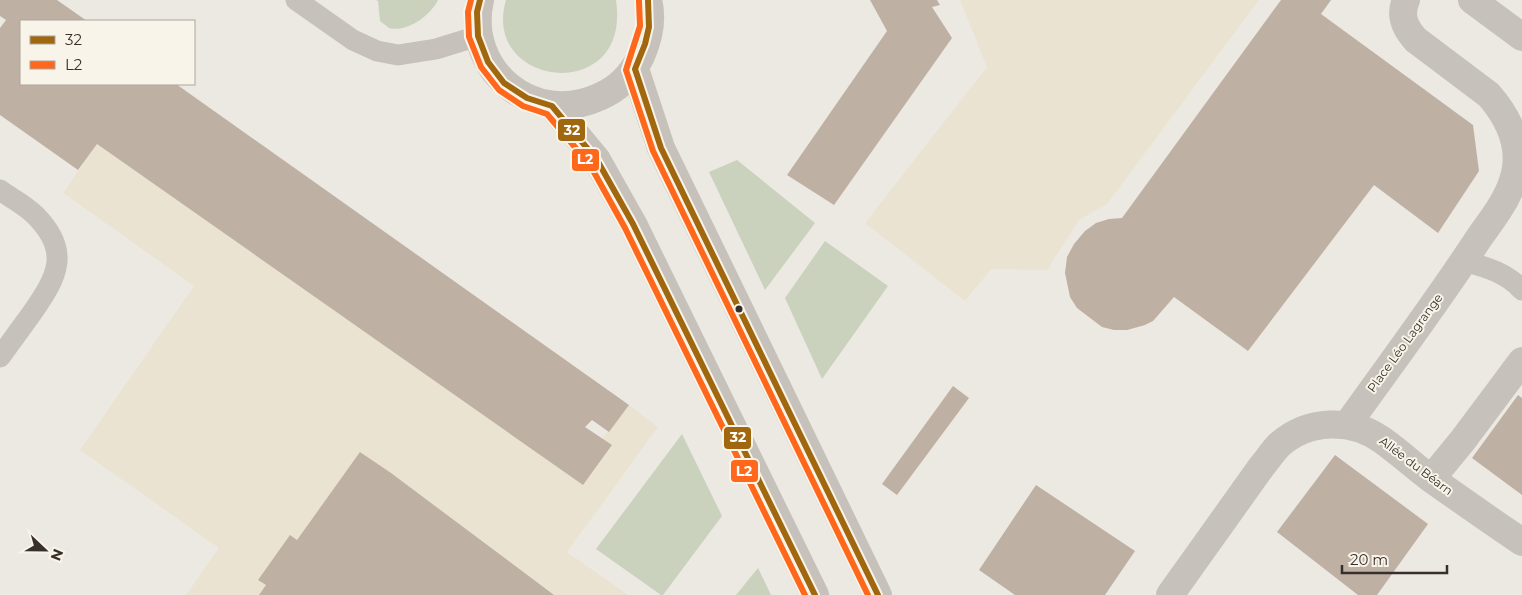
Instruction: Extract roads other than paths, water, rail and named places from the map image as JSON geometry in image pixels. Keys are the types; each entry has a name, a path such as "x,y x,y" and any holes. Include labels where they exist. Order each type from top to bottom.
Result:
{"street":[{"path":"480,0 477,12 478,36 488,62 504,83 527,98 552,106 584,104 612,91 635,69 648,42 651,12 648,0"},
{"name":"Place Léo Lagrange","path":"1347,425 1464,260 1509,192 1516,166 1515,141 1509,124 1499,106 1489,95 1416,40 1407,31 1403,19 1403,6 1406,0"},
{"path":"1472,0 1522,37"},
{"path":"635,69 661,148 878,595"},
{"path":"552,106 597,160 633,224 815,595"},
{"path":"1431,479 1463,440 1522,361"},
{"name":"Allée du Béarn","path":"1170,595 1262,466 1279,446 1293,435 1319,426 1347,425 1370,433 1382,440 1431,479 1522,542"}],"lane":[{"path":"296,0 353,40 376,50 398,55 436,49 478,36"},
{"path":"0,190 33,213 44,225 56,246 58,256 57,268 47,291 0,357"},
{"path":"1464,260 1500,273 1516,283 1522,290"}]}
